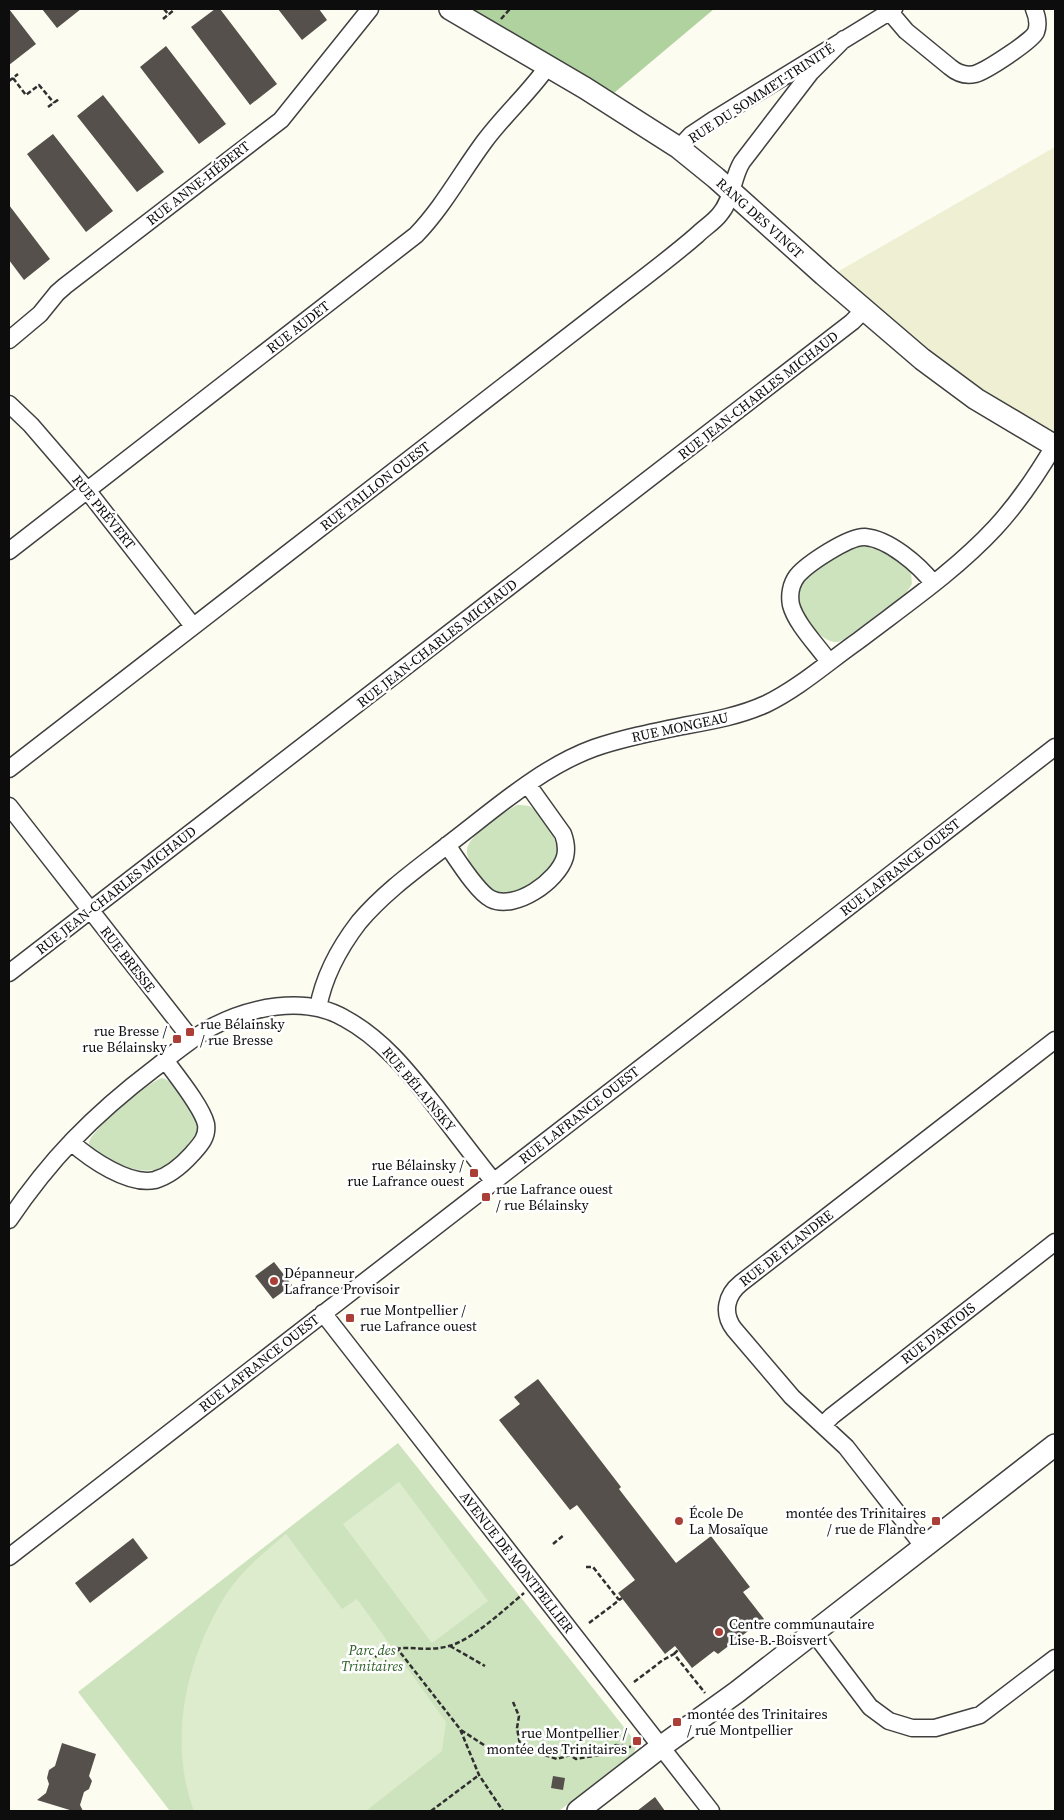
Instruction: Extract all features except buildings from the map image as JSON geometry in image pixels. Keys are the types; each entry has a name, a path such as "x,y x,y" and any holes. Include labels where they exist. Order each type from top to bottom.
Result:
{"street":[{"name":"RUE ANNE-HÉBERT","path":"9,340 40,314 65,286 281,120 370,9"},
{"name":"RANG DES VINGT","path":"450,9 629,115 679,148 922,359 994,411 1055,446"},
{"path":"892,10 906,30 950,67 958,72 967,74 981,72 1030,39 1037,28 1038,18 1034,9"},
{"name":"RUE DU SOMMET-TRINITÉ","path":"679,148 691,135 715,119 892,10"},
{"name":"RUE DU SOMMET-TRINITÉ","path":"732,193 736,172 742,162 811,72 844,39"},
{"name":"RUE AUDET","path":"9,551 416,235 439,209 484,141 536,83 548,66"},
{"name":"RUE TAILLON OUEST","path":"9,769 682,248 720,214 732,193"},
{"name":"RUE JEAN-CHARLES MICHAUD","path":"9,973 836,335 864,310"},
{"name":"RUE PRÉVERT","path":"9,404 31,425 87,490 193,626"},
{"name":"RUE MONGEAU","path":"318,1008 321,991 329,970 360,921 397,885 447,845 528,785 565,762 607,744 643,734 728,717 759,707 788,691 933,583 984,539 1006,516 1055,446"},
{"path":"829,662 807,632 792,606 790,596 792,586 797,576 805,568 841,544 855,538 864,537 884,544 908,558 933,583"},
{"name":"RUE LAFRANCE OUEST","path":"9,1558 1055,747"},
{"path":"447,845 480,889 491,899 506,902 516,901 538,888 561,867 566,853 566,844 563,834 528,785"},
{"name":"RUE BRESSE","path":"9,806 192,1040"},
{"name":"RUE BÉLAINSKY","path":"9,1220 71,1142 113,1102 165,1060 192,1040 224,1022 255,1011 284,1006 318,1008 343,1017 360,1027 384,1047 416,1082 494,1182"},
{"name":"RUE DE FLANDRE","path":"924,1547 846,1447 792,1397 734,1329 728,1321 727,1302 731,1292 741,1283 1055,1040"},
{"path":"71,1142 99,1163 123,1175 139,1180 155,1180 165,1176 190,1156 204,1138 206,1124 200,1111 165,1060"},
{"name":"RUE D'ARTOIS","path":"823,1425 1055,1242"},
{"name":"AVENUE DE MONTPELLIER","path":"323,1313 711,1811"},
{"path":"578,1811 662,1746 738,1692 1055,1445"},
{"path":"814,1633 876,1712 896,1724 919,1729 943,1726 980,1715 1055,1658"}],"path":[{"path":"164,9 169,15"},
{"path":"163,19 174,10"},
{"path":"9,81 18,74"},
{"path":"13,78 26,94 39,84 54,103"},
{"path":"48,107 59,99"},
{"path":"553,1544 564,1535"},
{"path":"586,1567 593,1567 620,1599 589,1623"},
{"path":"374,1656 396,1647 431,1649 450,1646 490,1621 535,1585"},
{"path":"450,1646 485,1666"},
{"path":"396,1647 460,1729 479,1775 503,1811"},
{"path":"634,1682 678,1650"},
{"path":"674,1654 708,1698"},
{"path":"512,1702 519,1716 517,1728 521,1750"},
{"path":"460,1729 490,1749 532,1751 557,1759 570,1755 576,1759 599,1755 616,1745 634,1747"},
{"path":"432,1811 479,1775"}],"green space":[{"path":"471,9 714,9 614,93"},
{"path":"1055,147 1055,433 982,390 895,323 837,272"},
{"path":"859,546 881,551 900,563 911,573 912,584 906,593 848,637 838,642 830,641 815,630 809,622 800,604 800,588 810,575 818,569 835,557"},
{"path":"517,805 529,806 545,821 556,844 557,857 548,871 533,883 515,891 499,893 492,891 487,886 469,859 467,850 469,844 480,831"},
{"path":"162,1078 169,1081 176,1089 194,1115 198,1126 198,1132 195,1137 180,1155 163,1167 145,1171 125,1166 103,1156 91,1147 89,1144 92,1138 108,1118 145,1088"},
{"name":"Parc des Trinitaires","path":"398,1443 635,1741 634,1753 559,1811 170,1811 78,1692"},
{"path":"399,1482 488,1601 432,1643 343,1524"},
{"path":"286,1534 342,1609 357,1599 446,1722 442,1751 366,1811 194,1811 186,1784 182,1755 185,1699 192,1671 201,1644 227,1593 247,1569"}],"place":[{"name":"rue Bélainsky / rue Bresse","path":"190,1032"},
{"name":"rue Bresse / rue Bélainsky","path":"177,1039"},
{"name":"rue Bélainsky / rue Lafrance ouest","path":"474,1173"},
{"name":"rue Lafrance ouest / rue Bélainsky","path":"486,1197"},
{"name":"Dépanneur Lafrance Provisoir","path":"274,1281"},
{"name":"rue Montpellier / rue Lafrance ouest","path":"350,1318"},
{"name":"École De La Mosaïque","path":"679,1521"},
{"name":"montée des Trinitaires / rue de Flandre","path":"936,1521"},
{"name":"Centre communautaire Lise-B.-Boisvert","path":"719,1632"},
{"name":"montée des Trinitaires / rue Montpellier","path":"677,1722"},
{"name":"rue Montpellier / montée des Trinitaires","path":"637,1741"}]}
